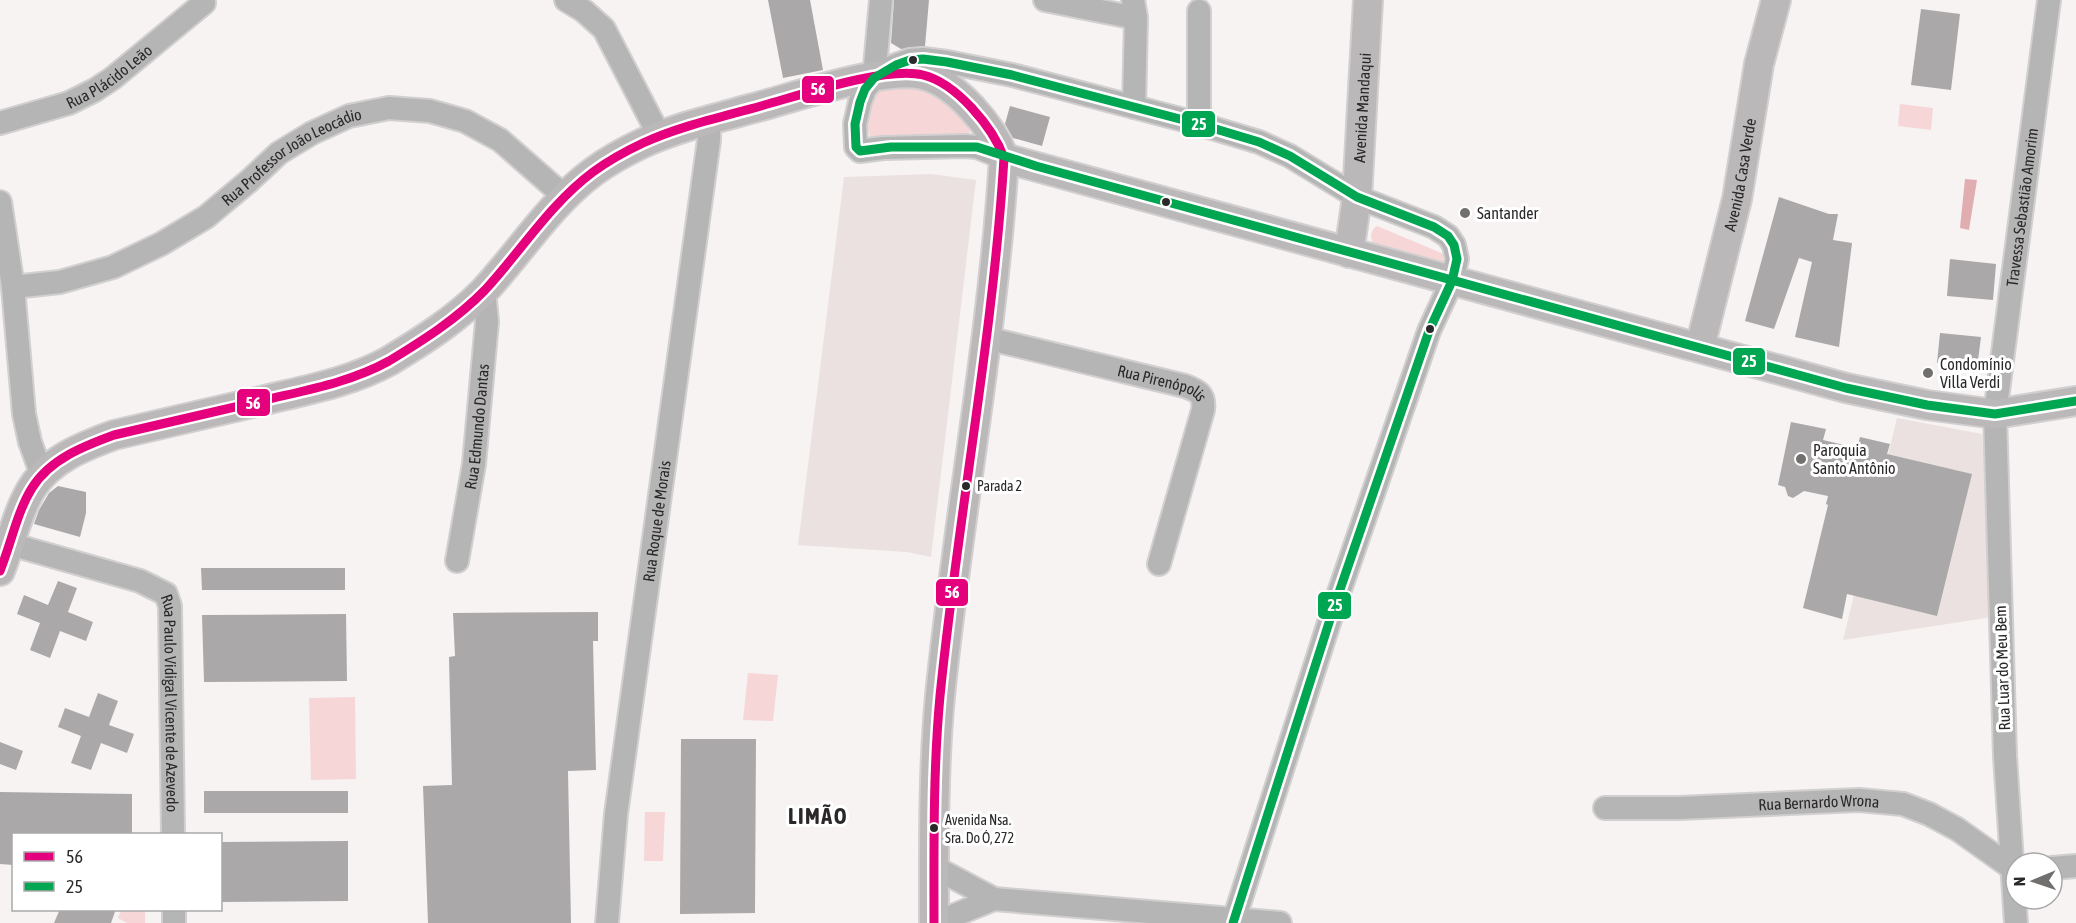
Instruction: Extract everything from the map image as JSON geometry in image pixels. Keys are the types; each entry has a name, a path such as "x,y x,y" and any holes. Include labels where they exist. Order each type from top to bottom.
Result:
{"main road":[{"name":"Avenida Mandaqui","path":"1349,253 1357,197 1368,0"},
{"name":"Avenida Casa Verde","path":"1700,347 1737,199 1759,64 1776,0"},
{"path":"0,571 26,499 33,486 60,460 80,447 114,435 334,384 386,362 453,318 483,291 564,196 593,172 623,153 660,137 710,120 836,85 905,73 935,79 960,95 999,143 1004,158 986,338 940,698 934,807 934,923"},
{"path":"1004,158 1846,388 1927,405 1995,414 2076,401"}],"street":[{"path":"566,0 584,11 604,29 660,137"},
{"path":"874,78 881,0"},
{"path":"1045,0 1135,9 1134,107"},
{"name":"Travessa Sebastião Amorim","path":"1995,414 2049,0"},
{"name":"Rua Plácido Leão","path":"0,123 69,103 95,90 203,1"},
{"path":"1199,11 1199,124"},
{"path":"1004,158 977,147 965,146 883,148 860,151 857,149 855,124 865,89 874,78 896,65 910,60 935,60 974,66 1199,124 1259,142 1290,156 1357,197 1434,226 1448,236 1454,245 1457,260 1452,281 1429,331 1338,596 1233,921"},
{"name":"Rua Professor João Leocádio","path":"9,298 122,262 161,244 206,217 279,153 312,133 349,116 390,108 430,111 465,122 500,140 564,196"},
{"name":"Rua Roque de Morais","path":"607,923 616,814 710,120"},
{"path":"0,202 9,298 24,414 30,442 42,475"},
{"name":"Rua Edmundo Dantas","path":"457,561 474,464 487,322 483,291"},
{"name":"Rua Pirenópolis","path":"986,338 1199,391 1203,397 1203,410 1159,564"},
{"name":"Rua Luar do Meu Bem","path":"1995,414 2002,663 2013,851"},
{"name":"Rua Paulo Vidigal Vicente de Azevedo","path":"10,544 140,581 166,594 170,606 173,833"},
{"name":"Rua Bernardo Wrona","path":"1605,808 1679,808 1859,800 1903,804 1929,814 1958,830 2004,861"},
{"path":"934,867 994,899 1144,917 1280,923"},
{"path":"941,923 994,899"}],"shaded area":[{"path":"883,79 948,95 970,131 967,142 871,140 866,123 867,95"},
{"path":"1900,104 1933,108 1931,130 1898,126"},
{"path":"931,174 976,180 931,557 907,552 798,545 844,177"},
{"path":"1965,179 1977,180 1969,230 1960,228"},
{"path":"1377,226 1443,254 1443,261 1441,263 1374,244 1371,234"},
{"path":"1897,418 1982,434 1993,617 1843,640"},
{"path":"748,673 778,675 773,721 743,720"},
{"path":"355,697 356,779 311,780 309,698"},
{"path":"645,812 665,812 663,861 644,861"},
{"path":"121,911 145,911 145,923 127,923 118,918"}],"building":[{"path":"768,0 810,0 823,70 783,78"},
{"path":"894,0 929,0 925,46 901,49 891,43"},
{"path":"1921,9 1960,14 1951,90 1911,85"},
{"path":"1010,106 1050,117 1042,146 1013,138 1005,124"},
{"path":"1779,197 1829,214 1838,214 1833,240 1852,243 1839,347 1795,337 1812,262 1799,258 1774,329 1745,321"},
{"path":"1950,259 1996,264 1993,300 1947,296"},
{"path":"1940,333 1981,337 1977,368 1937,363"},
{"path":"1791,422 1826,429 1823,440 1857,448 1860,437 1890,444 1887,454 1972,474 1937,616 1847,594 1842,619 1803,608 1828,505 1826,504 1828,496 1804,491 1793,498 1788,496 1785,487 1778,485"},
{"path":"58,486 86,492 86,513 80,537 34,524 49,493"},
{"path":"201,568 345,568 345,590 202,590"},
{"path":"58,581 77,588 68,612 93,622 86,641 60,631 50,658 30,650 40,623 17,614 24,595 48,605"},
{"path":"598,612 598,641 593,641 596,770 568,771 571,923 428,923 423,786 452,785 449,657 455,656 453,613"},
{"path":"346,614 347,681 204,682 202,615"},
{"path":"98,693 118,701 109,725 134,734 127,753 101,743 91,770 71,763 81,736 58,727 65,708 89,717"},
{"path":"681,739 756,739 755,913 680,914"},
{"path":"0,742 23,751 16,770 0,764"},
{"path":"204,791 348,791 348,813 204,813"},
{"path":"0,792 132,794 132,833 12,833 12,865 0,864"},
{"path":"348,841 348,901 222,902 222,842"},
{"path":"59,911 115,911 111,923 54,923"}],"transit line":[{"name":"25","path":"1233,923 1334,607 1429,331 1452,281 1457,259 1454,245 1448,236 1434,227 1357,197 1290,156 1259,142 1199,124 1012,75 947,62 910,60 874,78 865,89 855,124 856,147 860,151 891,147 977,147 1036,166 1846,388 1927,405 1995,414 2076,401"},
{"name":"56","path":"0,571 27,497 39,478 58,461 114,435 328,385 359,375 389,361 463,311 485,290 563,198 593,172 630,149 686,127 843,83 888,74 923,75 948,87 972,108 991,133 1004,158 992,293 940,696 935,781 934,923"}],"place":[{"name":"Santander","path":"1465,213"},
{"name":"Condomínio Villa Verdi","path":"1928,373"},
{"name":"Paroquia Santo Antônio","path":"1801,459"},
{"name":"Parada 2","path":"966,486"},
{"name":"Avenida Nsa. Sra. Do Ó, 272","path":"934,828"}],"district":[{"name":"LIMÃO","path":"818,816"}]}
